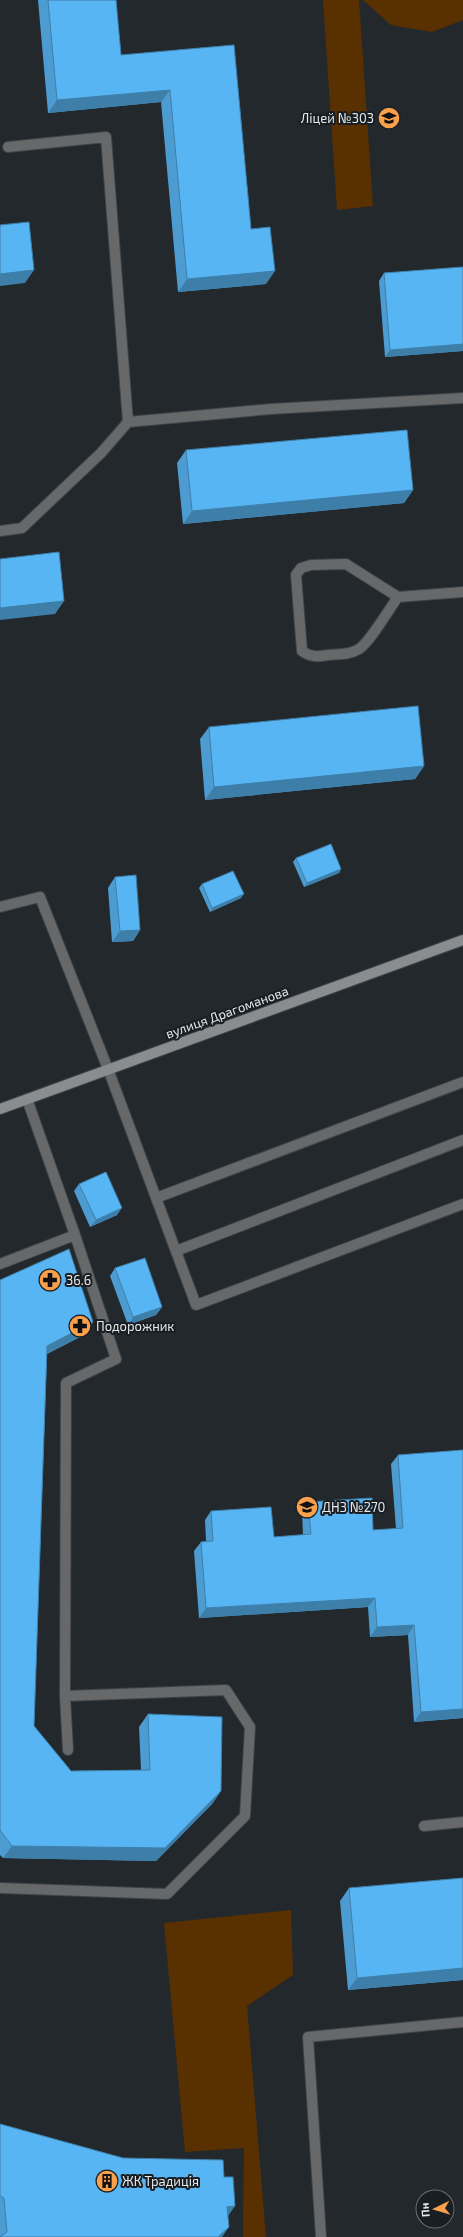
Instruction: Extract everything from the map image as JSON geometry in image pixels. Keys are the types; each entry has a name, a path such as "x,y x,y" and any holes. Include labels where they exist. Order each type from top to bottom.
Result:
{"street":[{"name":"вулиця Драгоманова","path":"0,1109 463,940"}],"lane":[{"path":"8,147 106,137 128,422"},
{"path":"0,531 22,528 101,453 128,422 271,409 463,398"},
{"path":"398,597 366,642 358,649 348,653 320,656 308,656 302,651 295,583 296,575 301,568 311,565 346,564 398,597 463,592"},
{"path":"0,907 40,897 108,1070 196,1305 463,1204"},
{"path":"156,1198 463,1082"},
{"path":"27,1099 116,1358 66,1383 65,1696 68,1750"},
{"path":"176,1251 463,1140"},
{"path":"0,1264 75,1235"},
{"path":"0,1888 167,1894 245,1816 250,1727 226,1690 65,1696"},
{"path":"424,1826 463,1822"},
{"path":"321,2237 308,2037 463,2022"}],"shaded area":[{"path":"323,0 359,0 373,206 337,210"},
{"path":"363,0 463,0 463,20 432,32 391,25"},
{"path":"291,1910 293,1975 247,2006 266,2237 243,2237 244,2148 185,2152 164,1923"}],"building":[{"path":"48,0 116,0 121,55 234,45 251,229 270,227 275,271 187,279 170,90 57,100"},
{"path":"29,222 34,270 0,274 0,225"},
{"path":"463,267 463,344 390,350 384,273"},
{"path":"407,430 413,490 192,511 186,450"},
{"path":"59,552 64,601 0,608 0,559"},
{"path":"418,706 424,766 214,787 209,727"},
{"path":"331,844 341,869 307,883 296,858"},
{"path":"233,871 244,894 212,908 202,884"},
{"path":"136,875 140,930 120,931 115,877"},
{"path":"106,1172 122,1208 96,1220 79,1184"},
{"path":"69,1249 93,1322 47,1346 34,1726 71,1771 150,1770 148,1714 222,1717 221,1791 165,1848 12,1846 0,1830 0,1280"},
{"path":"145,1258 162,1307 133,1317 115,1268"},
{"path":"463,1450 463,1709 421,1712 414,1625 377,1627 375,1598 206,1608 201,1542 213,1541 211,1511 271,1507 274,1537 311,1534 308,1502 372,1498 373,1530 403,1528 398,1455"},
{"path":"463,1878 463,1968 357,1978 349,1888"},
{"name":"ЖК Традиція","path":"0,2124 123,2158 223,2160 224,2177 233,2177 235,2206 227,2207 229,2227 218,2237 0,2237 7,2232 4,2198 0,2196"}],"place":[{"name":"Ліцей №303","path":"389,118"},
{"name":"36.6","path":"50,1280"},
{"name":"Подорожник","path":"80,1326"},
{"name":"ДНЗ №270","path":"307,1507"},
{"name":"ЖК Традиція","path":"107,2181"}]}
